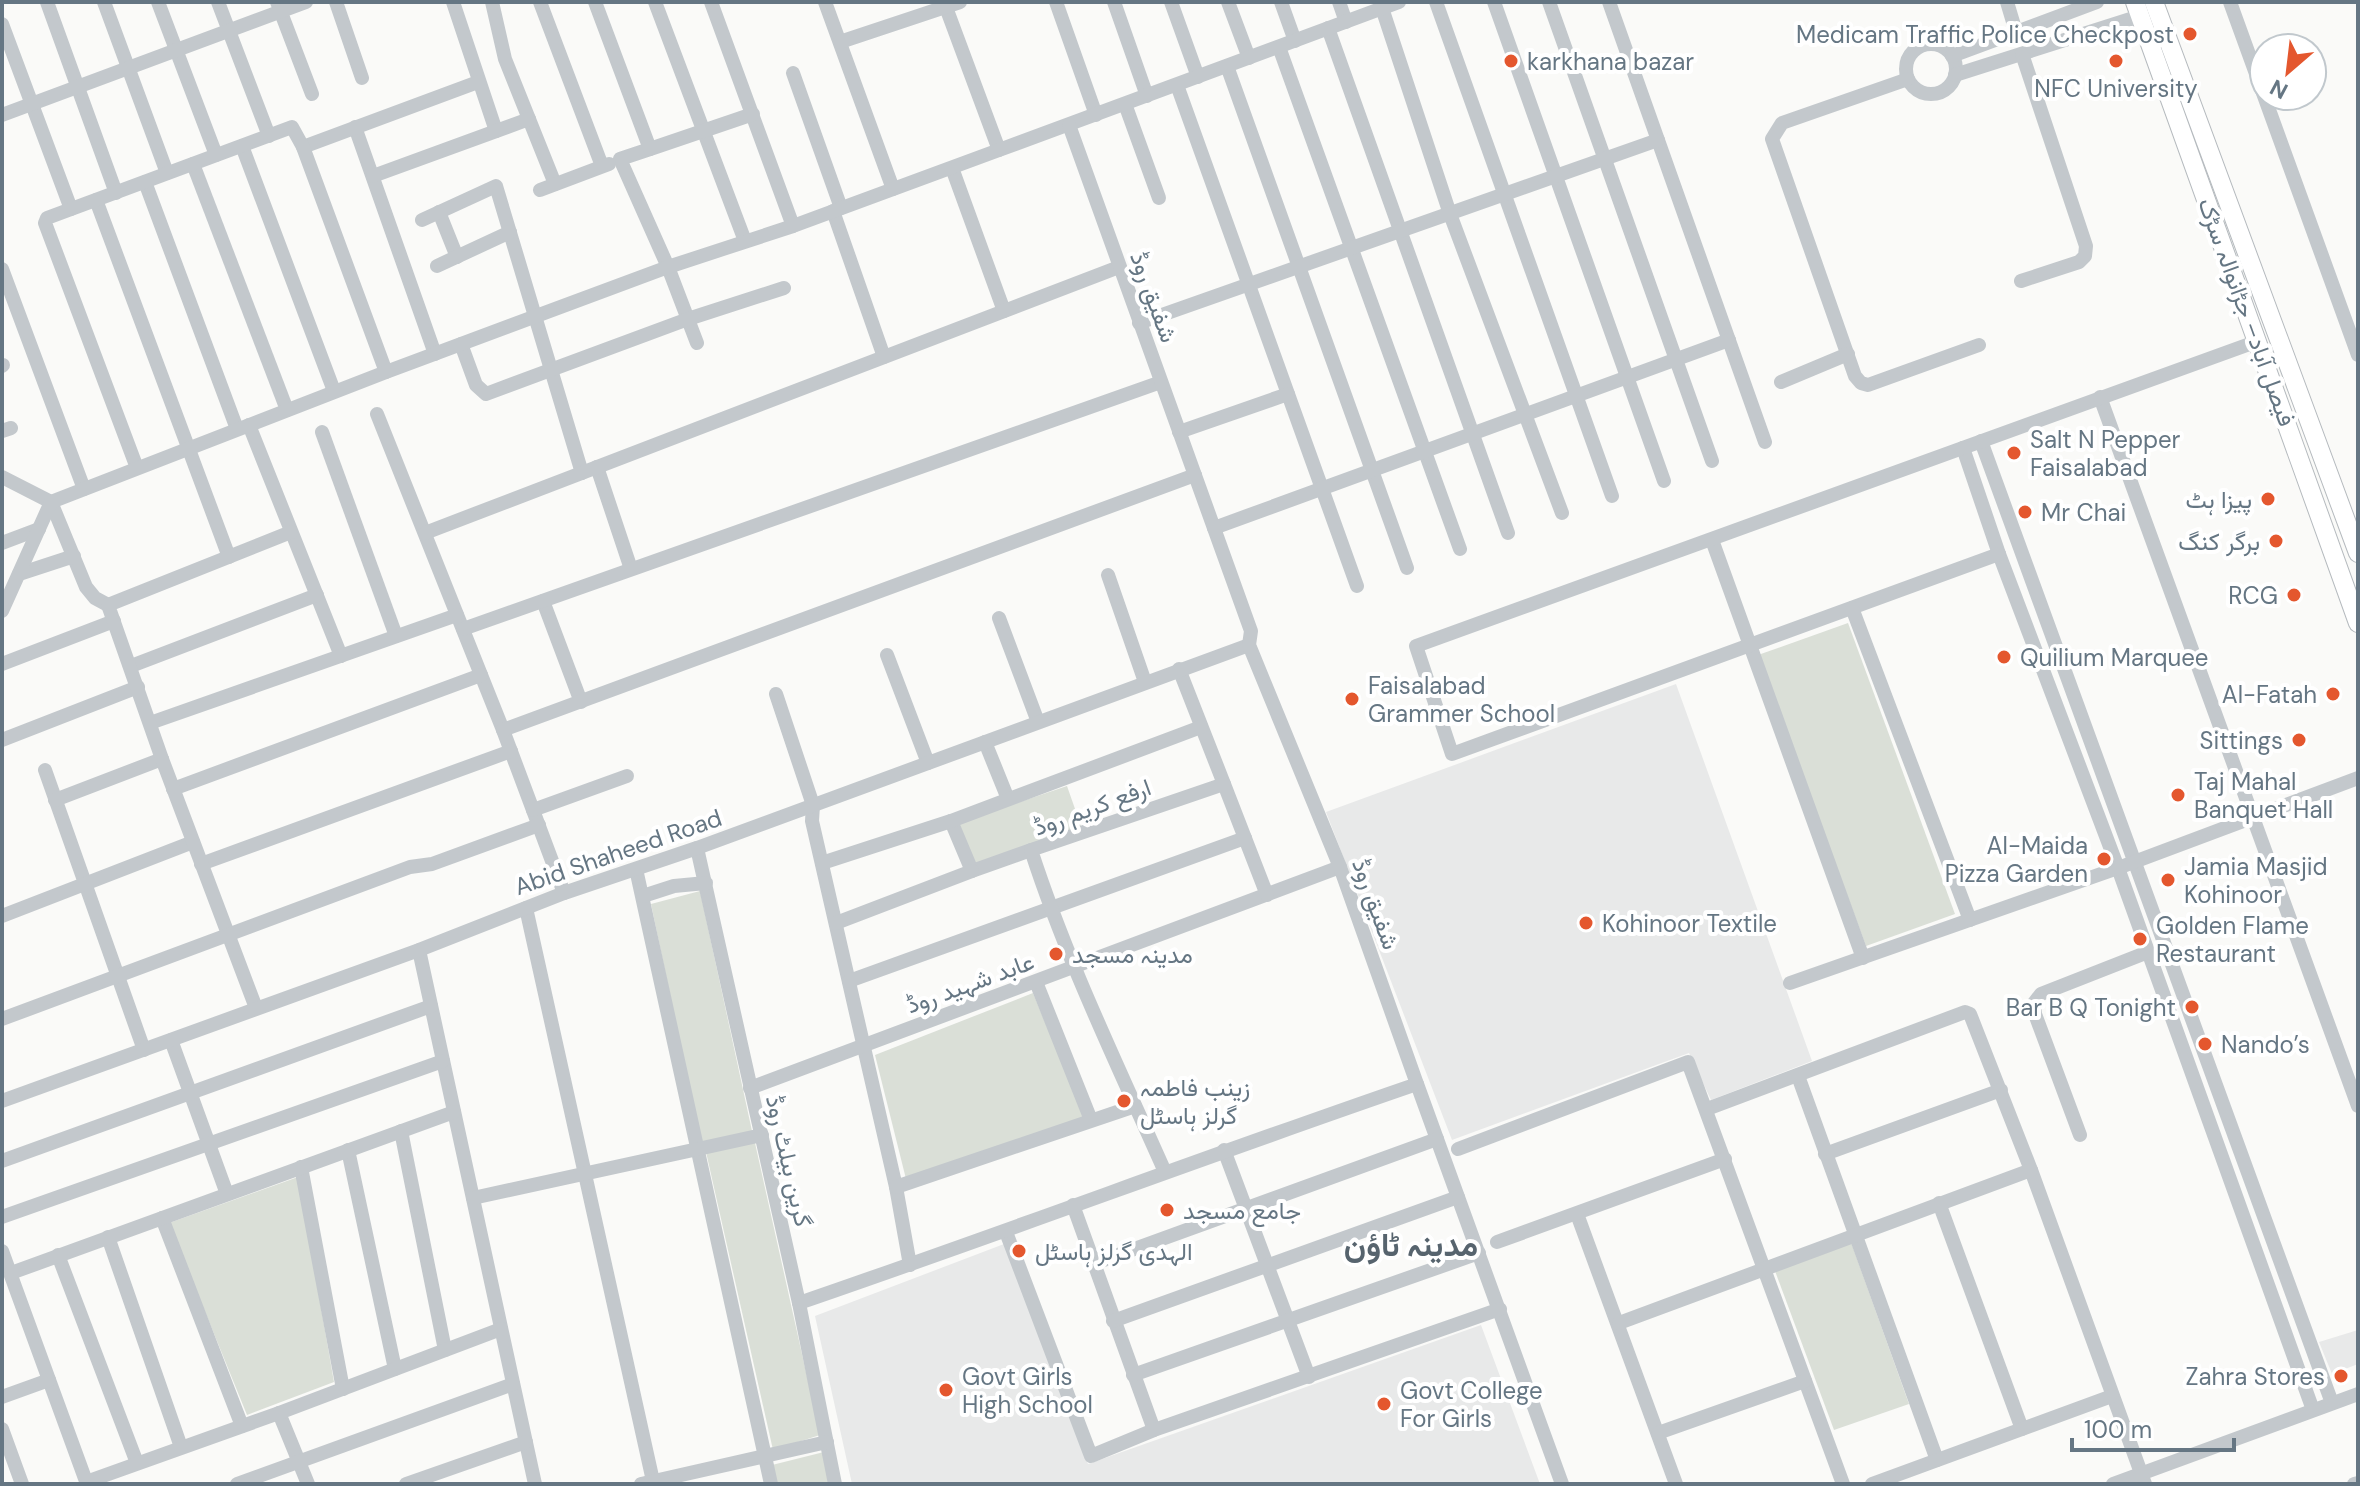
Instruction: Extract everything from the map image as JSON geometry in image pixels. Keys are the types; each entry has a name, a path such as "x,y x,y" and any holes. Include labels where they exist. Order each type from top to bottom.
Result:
{"main road":[{"name":"فیصل آباد– جڑانوالہ سڑک","path":"2154,2 2358,553"},
{"name":"فیصل آباد– جڑانوالہ سڑک","path":"2138,9 2358,623"},
{"path":"2322,519 2345,562 2358,596"}],"street":[{"path":"47,2 116,193"},
{"path":"104,2 167,173"},
{"path":"158,2 216,155"},
{"path":"218,2 269,136"},
{"path":"2,115 228,31 279,7 306,2"},
{"path":"336,2 362,78"},
{"path":"453,2 496,131"},
{"path":"492,2 505,59 555,184"},
{"path":"540,2 602,166"},
{"path":"595,2 650,149"},
{"path":"655,2 745,241"},
{"path":"711,2 793,226"},
{"path":"825,2 893,189"},
{"path":"1056,2 1096,115"},
{"path":"1114,2 1147,96"},
{"path":"1171,2 1198,77"},
{"path":"1228,2 1249,58"},
{"path":"1281,2 1295,41"},
{"path":"1339,2 1346,22"},
{"path":"2,611 51,502 334,391 668,267 793,226 1399,2"},
{"path":"1436,2 1612,496"},
{"path":"1494,2 1664,481"},
{"path":"1549,2 1712,461"},
{"path":"1609,2 1765,442"},
{"path":"2007,2 2016,32"},
{"path":"1952,56 2097,2"},
{"path":"2230,2 2358,355"},
{"path":"840,42 950,4 999,150"},
{"path":"279,7 312,94"},
{"path":"1382,8 1450,214 1562,513"},
{"path":"1955,75 2022,54 2138,9"},
{"path":"2,24 71,209"},
{"path":"1328,28 1508,533"},
{"path":"1931,44 1944,47 1952,56 1955,75 1949,86 1939,93 1927,94 1915,89 1905,67 1910,55 1919,46 1931,44"},
{"path":"1279,47 1460,549"},
{"path":"2021,281 2079,262 2085,256 2086,246 2022,54"},
{"path":"1227,66 1407,568"},
{"path":"793,73 884,357"},
{"path":"1908,79 1782,123 1772,139 1855,376 1861,383 1868,385 1979,345"},
{"path":"303,147 478,82"},
{"path":"1177,85 1357,586"},
{"path":"1125,104 1159,198"},
{"path":"540,190 753,114"},
{"path":"373,176 529,119"},
{"name":"شفیق روڈ","path":"1069,125 1251,631 1249,645 1340,867 1417,1084"},
{"path":"137,468 45,223 47,218 292,127 303,147 386,372"},
{"path":"355,127 435,354"},
{"path":"1139,323 1658,140"},
{"path":"242,146 334,391"},
{"path":"620,159 668,267 697,343"},
{"path":"193,164 287,410"},
{"path":"952,168 1004,311"},
{"path":"145,182 243,427 291,532 341,656"},
{"path":"422,220 496,186 582,473"},
{"path":"96,200 229,557"},
{"path":"439,212 457,257"},
{"path":"437,266 510,232"},
{"path":"425,533 1119,267"},
{"path":"2,269 84,489"},
{"path":"461,344 476,385 486,394 688,319 784,288"},
{"path":"1214,528 1729,340"},
{"path":"1999,554 1452,754 1416,646 2258,341"},
{"path":"1781,382 1848,354"},
{"path":"150,723 396,636 543,601 1161,382"},
{"path":"1179,432 1288,394"},
{"path":"2100,397 2358,1106"},
{"path":"377,414 503,730 564,893"},
{"path":"322,432 396,636"},
{"path":"1981,441 2332,1403"},
{"path":"1963,448 1999,554 2118,868 2313,1410"},
{"path":"597,467 631,569"},
{"path":"503,730 1195,475"},
{"path":"2,477 51,502 86,587 95,598 108,605 173,789 256,1008"},
{"path":"2,543 39,529"},
{"path":"108,605 291,532"},
{"path":"1712,540 1863,958"},
{"path":"19,574 74,556"},
{"path":"1108,575 1145,682"},
{"path":"131,666 317,595"},
{"path":"543,601 581,702"},
{"path":"1852,608 1970,920"},
{"path":"999,618 1038,722"},
{"path":"2,664 114,621"},
{"name":"Abid Shaheed Road","path":"2,1101 1249,645"},
{"path":"887,655 928,763"},
{"path":"1179,669 1267,895"},
{"path":"173,789 481,675"},
{"path":"2,740 138,687"},
{"path":"776,694 813,805 812,821 896,1187 910,1265"},
{"path":"822,863 951,821 1201,727"},
{"path":"985,742 1008,799"},
{"path":"201,864 511,751"},
{"path":"55,800 162,759"},
{"path":"45,770 144,1050"},
{"path":"533,810 627,776"},
{"path":"1790,983 2118,868 2358,778"},
{"name":"ارفع کریم روڈ","path":"1165,1172 1074,968 1031,850 1224,784"},
{"path":"951,821 972,871"},
{"path":"2,1019 410,867 432,864 539,825"},
{"path":"849,981 1245,838"},
{"path":"2,916 193,842"},
{"name":"گرین بیلٹ روڈ","path":"697,848 799,1303 835,1484"},
{"path":"836,923 1031,850"},
{"name":"عابد شہید روڈ","path":"750,1088 1340,867"},
{"path":"636,869 771,1484"},
{"path":"643,896 674,886 706,883"},
{"path":"526,908 585,1174 647,1483 827,1442"},
{"path":"419,950 535,1484"},
{"path":"2080,1135 2035,1014 2034,1003 2041,994 2148,952"},
{"path":"1036,982 1091,1120"},
{"path":"2,1161 431,1006"},
{"path":"1707,1109 1965,1012 1974,1018 2143,1479"},
{"path":"171,1040 227,1194"},
{"path":"2,1217 443,1061"},
{"path":"1458,1149 1688,1062 1843,1484"},
{"path":"1798,1076 1937,1460"},
{"path":"799,1303 1417,1084 1562,1484"},
{"path":"1825,1154 2001,1090"},
{"path":"896,1187 1135,1106"},
{"path":"11,1273 454,1112"},
{"path":"401,1131 445,1350"},
{"path":"473,1198 762,1135"},
{"path":"1093,1264 1437,1139"},
{"path":"348,1150 395,1369"},
{"path":"1224,1150 1309,1377"},
{"path":"1497,1242 1725,1159"},
{"path":"301,1167 343,1389"},
{"path":"1619,1323 2031,1170"},
{"path":"1113,1321 1458,1197"},
{"path":"1939,1203 2022,1429"},
{"path":"1073,1205 1154,1430"},
{"path":"1577,1214 1676,1484"},
{"path":"162,1218 242,1426"},
{"path":"1006,1232 1091,1456 1154,1430 1500,1309"},
{"path":"108,1237 181,1447"},
{"path":"2,1251 86,1483 501,1329"},
{"path":"1133,1375 1479,1253"},
{"path":"58,1255 137,1463"},
{"path":"2259,1259 2278,1255"},
{"path":"2,1397 49,1380"},
{"path":"1658,1433 1805,1381"},
{"path":"237,1484 513,1384"},
{"path":"2113,1484 2143,1479 2358,1394"},
{"path":"1872,1484 2112,1396"},
{"path":"279,1413 308,1484"},
{"path":"2,1429 22,1484"},
{"path":"406,1484 526,1442"}],"shaded area":[{"path":"1848,623 1955,914 1866,946 1758,655"},
{"name":"Kohinoor Textile","path":"1676,684 1812,1061 1711,1100 1689,1053 1452,1140 1326,812"},
{"path":"1067,786 1081,826 974,865 958,823"},
{"path":"700,891 752,1131 701,1142 651,904"},
{"path":"1033,993 1085,1119 906,1179 875,1055"},
{"path":"755,1143 820,1435 773,1450 706,1152"},
{"path":"298,1177 334,1382 247,1415 169,1223"},
{"path":"1851,1242 1909,1404 1834,1430 1775,1271"},
{"path":"1004,1244 1088,1464 1481,1325 1540,1484 852,1484 815,1316"},
{"name":"Zahra Stores","path":"2358,1330 2358,1364 2332,1374 2319,1342"},
{"path":"824,1452 831,1484 777,1484 772,1465"}],"place":[{"name":"Medicam Traffic Police Checkpost","path":"2190,34"},
{"name":"karkhana bazar","path":"1511,61"},
{"name":"NFC University","path":"2116,61"},
{"name":"Salt N Pepper Faisalabad","path":"2014,453"},
{"name":"پیزا ہٹ","path":"2268,499"},
{"name":"Mr Chai","path":"2025,512"},
{"name":"برگر کنگ","path":"2276,541"},
{"name":"RCG","path":"2294,595"},
{"name":"Quilium Marquee","path":"2004,657"},
{"name":"Al-Fatah","path":"2333,694"},
{"name":"Faisalabad Grammer School","path":"1352,699"},
{"name":"Sittings","path":"2299,740"},
{"name":"Taj Mahal Banquet Hall","path":"2178,795"},
{"name":"Al-Maida Pizza Garden","path":"2104,859"},
{"name":"Jamia Masjid Kohinoor","path":"2168,880"},
{"name":"Kohinoor Textile","path":"1586,923"},
{"name":"Golden Flame Restaurant","path":"2140,939"},
{"name":"مدینہ مسجد","path":"1056,954"},
{"name":"Bar B Q Tonight","path":"2192,1007"},
{"name":"Nando’s","path":"2205,1044"},
{"name":"زینب فاطمہ گرلز ہاسٹل","path":"1124,1101"},
{"name":"جامع مسجد","path":"1167,1210"},
{"name":"الہدی گرلز ہاسٹل","path":"1019,1251"},
{"name":"Zahra Stores","path":"2341,1376"},
{"name":"Govt Girls High School","path":"946,1390"},
{"name":"Govt College For Girls","path":"1384,1404"}],"district":[{"name":"مدینہ ٹاؤن","path":"1411,1245"}]}
